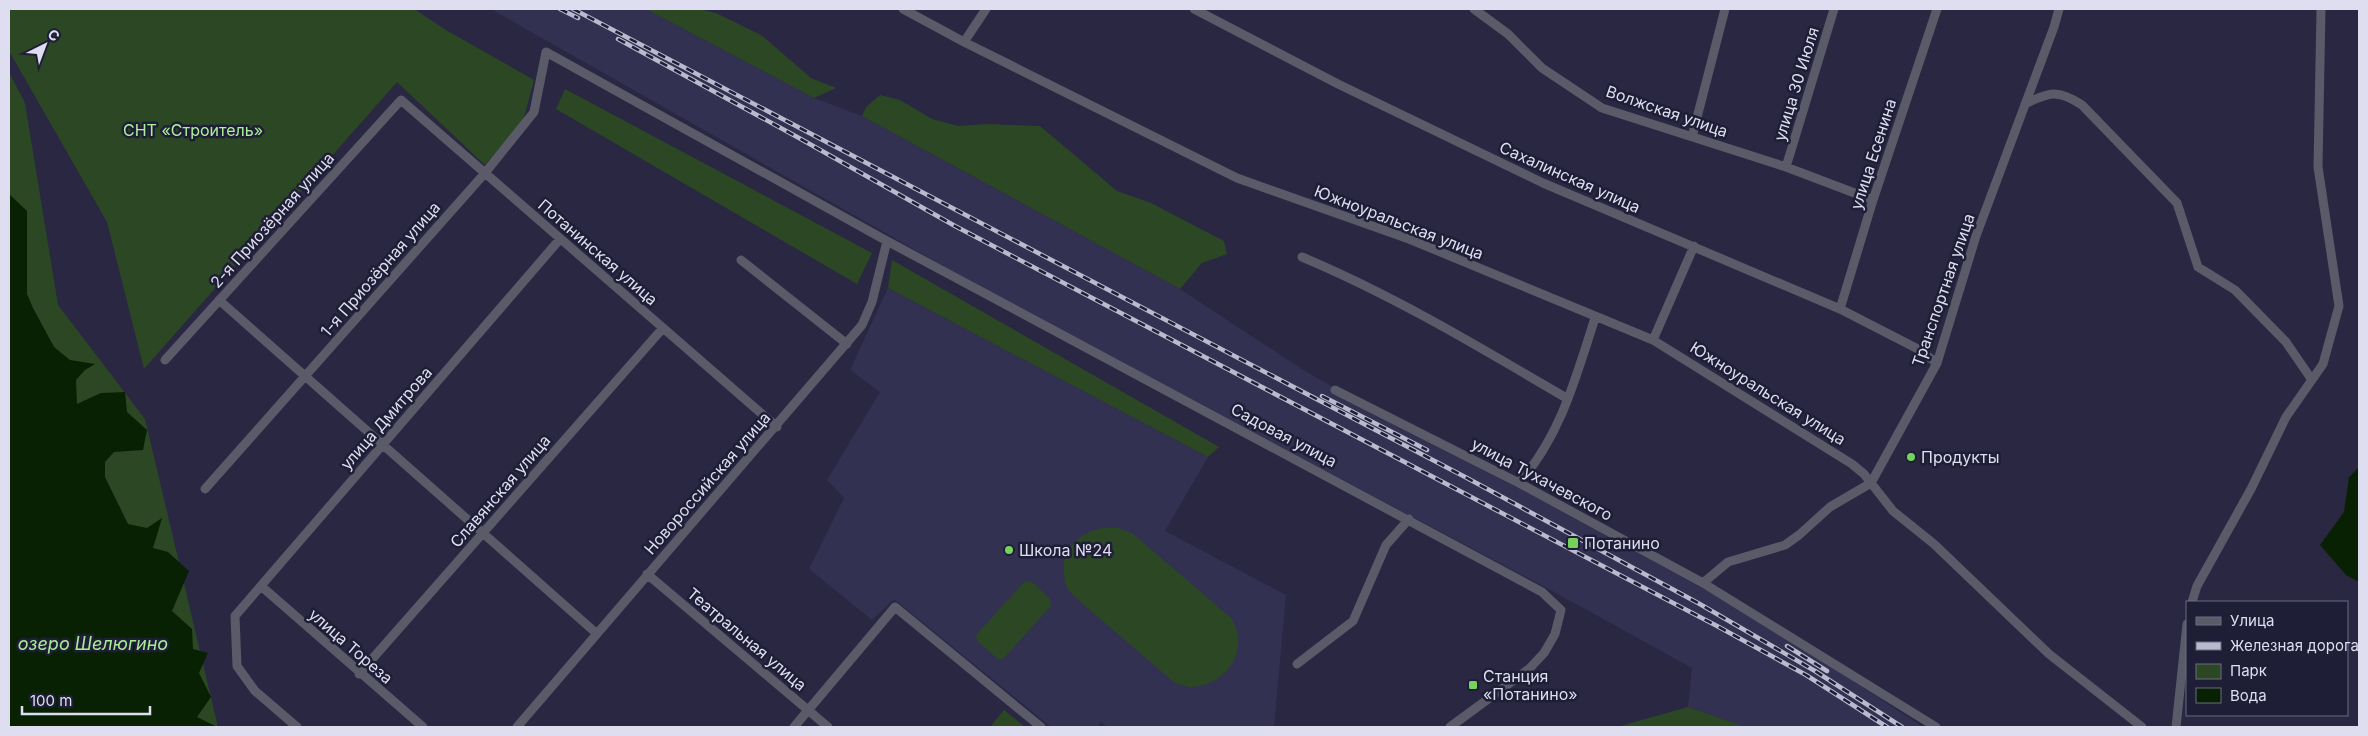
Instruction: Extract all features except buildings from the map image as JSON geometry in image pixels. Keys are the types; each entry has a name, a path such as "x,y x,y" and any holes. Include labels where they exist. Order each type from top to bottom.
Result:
{"street":[{"name":"Южноуральская улица","path":"903,9 964,42 1236,178 1408,239 1595,318 1653,340 1852,464 1872,484"},
{"path":"964,42 986,9"},
{"name":"Сахалинская улица","path":"1194,9 1338,84 1543,183 1840,309 1916,348 1937,363"},
{"name":"Волжская улица","path":"1474,9 1508,34 1542,68 1602,108 1786,167 1873,200"},
{"path":"1692,137 1725,9"},
{"name":"улица 30 Июля","path":"1786,167 1834,9"},
{"name":"улица Есенина","path":"1840,309 1873,200 1937,9"},
{"name":"Транспортная улица","path":"1872,484 1937,363 1976,236 2026,104 2059,9"},
{"path":"2192,601 2197,586 2251,489 2286,417 2324,364 2339,306 2318,167 2322,9"},
{"name":"1-я Приозёрная улица","path":"205,489 485,173 534,112 546,52"},
{"name":"Садовая улица","path":"546,52 887,241 1409,519 1542,592 1561,610 1555,634 1544,653 1530,669 1450,727"},
{"path":"2026,104 2046,94 2058,94 2068,96 2082,105 2177,203 2198,267 2235,290 2286,342 2312,380"},
{"name":"Потанинская улица","path":"400,100 776,427"},
{"name":"2-я Приозёрная улица","path":"166,360 400,100"},
{"name":"улица Дмитрова","path":"297,727 255,691 237,666 235,616 560,239"},
{"name":"Новороссийская улица","path":"517,727 862,325 872,302 887,241"},
{"path":"1653,340 1694,246"},
{"path":"1302,257 1380,292 1467,339 1568,399"},
{"path":"741,260 847,344"},
{"path":"219,300 596,633"},
{"path":"1519,483 1549,444 1568,399 1595,318"},
{"name":"Славянская улица","path":"359,674 663,328"},
{"name":"улица Тухачевского","path":"1335,390 1519,483 1703,583 1936,727"},
{"path":"1703,583 1728,562 1785,545 1830,507 1872,484 1894,511 1934,544 2049,654 2142,727"},
{"path":"1298,664 1353,622 1386,545 1409,519"},
{"name":"Театральная улица","path":"647,574 828,727"},
{"name":"улица Тореза","path":"261,586 359,674 423,727"},
{"path":"794,727 895,607 1041,727"},
{"path":"2176,727 2186,633"}],"shaded area":[{"path":"491,9 646,9 814,98 862,116 1180,289 1308,373 1735,606 1772,628 1923,727 1746,727 1688,707 1692,668 1545,587 1021,310"},
{"name":"Школа №24","path":"888,288 1208,457 1165,531 1286,595 1274,727 1107,727 1101,722 1097,727 1051,727 894,599 872,620 809,569 844,498 827,480 880,392 850,370"}],"green space":[{"name":"СНТ «Строитель»","path":"9,9 414,9 446,30 534,80 523,121 485,165 397,82 144,369 107,222 9,51"},
{"path":"646,9 699,9 716,13 761,35 811,78 836,88 814,98"},
{"name":"озеро Шелюгино","path":"9,72 25,103 58,305 145,419 218,727 9,727"},
{"path":"565,89 872,253 857,284 556,109"},
{"path":"880,95 900,100 932,119 958,126 987,124 1040,126 1117,191 1151,203 1224,241 1227,254 1202,263 1180,289 862,116 866,107"},
{"path":"892,260 1219,447 1208,457 888,288"},
{"path":"1102,528 1118,528 1132,533 1231,618 1236,630 1237,653 1225,673 1203,685 1187,687 1175,683 1069,591 1064,574 1065,557 1079,538"},
{"path":"1031,581 1050,599 1051,606 1003,659 998,659 977,641 976,635 1024,582"},
{"path":"1688,707 1746,727 1617,727"},
{"path":"1004,710 1025,727 990,727"}],"water":[{"name":"озеро Шелюгино","path":"9,194 27,211 27,294 33,308 54,347 70,360 95,364 85,370 76,380 77,404 101,393 125,392 127,412 147,430 143,450 114,452 105,462 105,477 128,524 147,528 162,518 153,548 168,552 189,571 172,611 192,629 193,649 208,653 199,673 211,697 197,717 217,727 9,727"},
{"path":"2359,467 2359,582 2346,575 2320,545 2344,512 2349,477"}],"railway":[{"path":"560,9 578,18"},
{"path":"573,9 1467,478 1698,603 1815,671 1902,727"},
{"path":"618,39 955,226 1717,626 1806,675 1887,727"},
{"path":"1322,396 1427,450"},
{"path":"1787,646 1827,671"}],"place":[{"name":"Продукты","path":"1911,457"},
{"name":"Потанино","path":"1573,543"},
{"name":"Школа №24","path":"1009,550"},
{"name":"Станция «Потанино»","path":"1473,685"}]}
